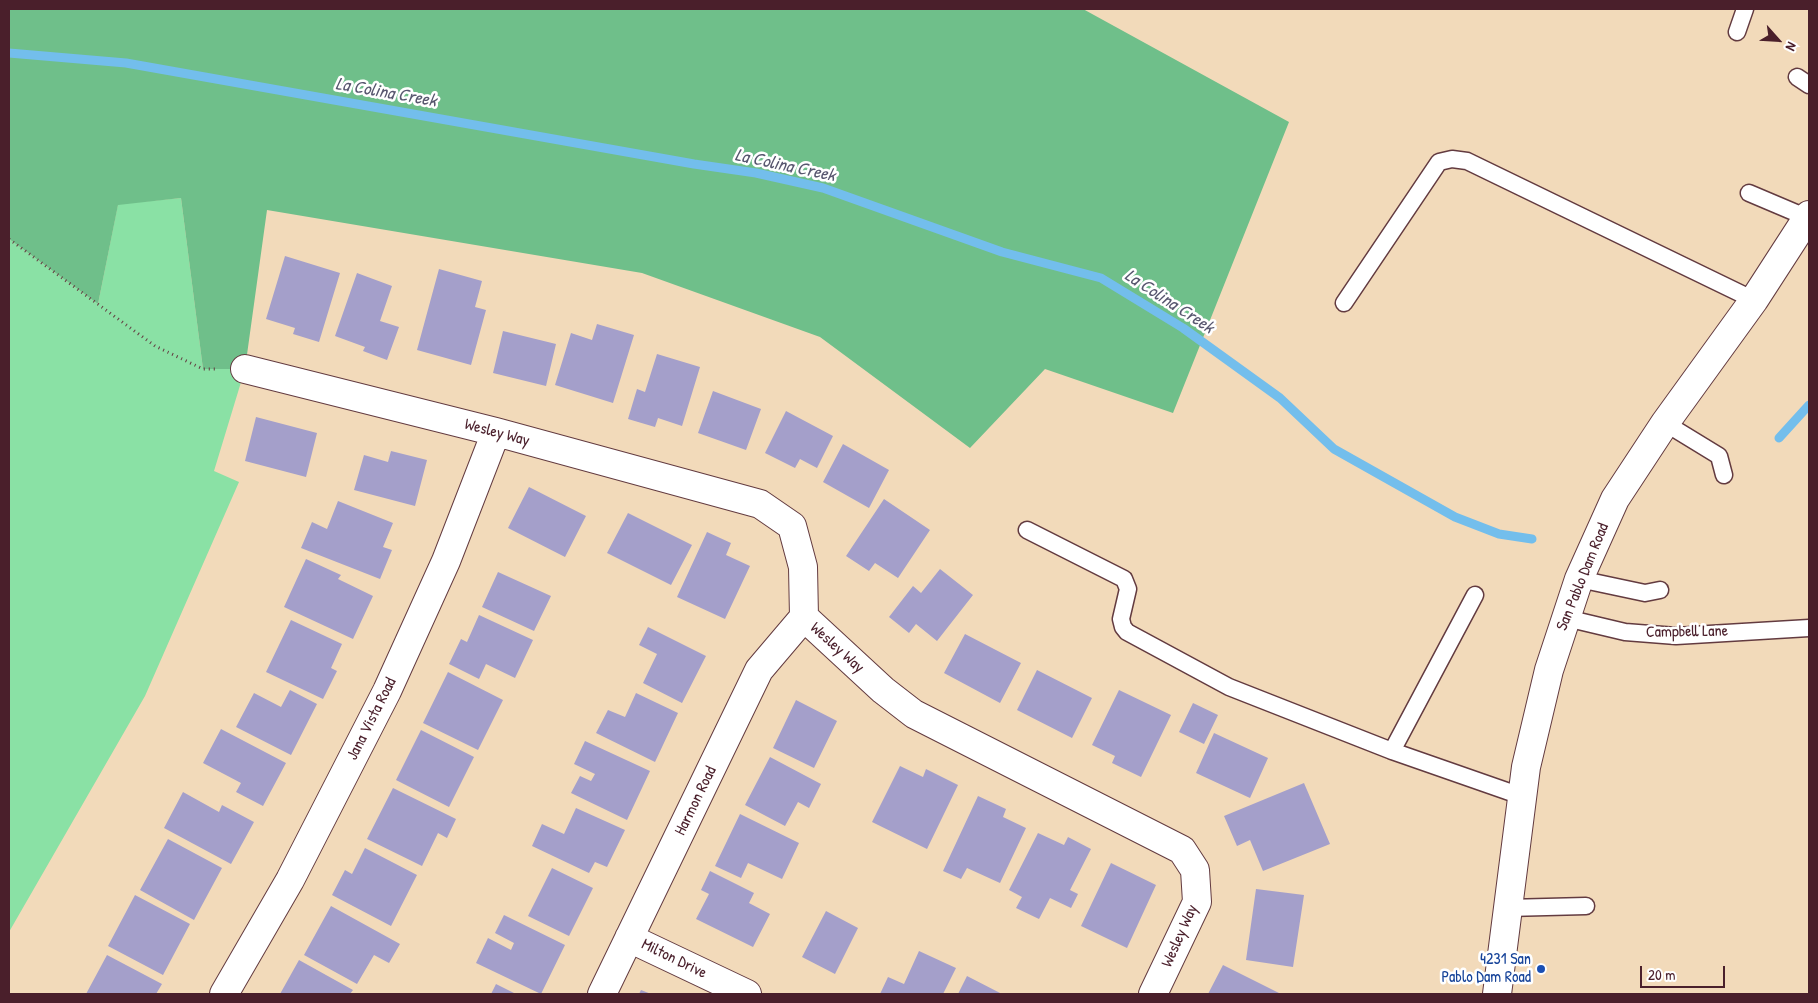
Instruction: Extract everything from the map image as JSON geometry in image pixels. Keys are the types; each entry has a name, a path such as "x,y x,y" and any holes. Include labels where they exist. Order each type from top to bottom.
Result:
{"street":[{"name":"San Pablo Dam Road","path":"1497,994 1526,767 1549,670 1579,579 1615,499 1665,423 1754,300 1808,216"},
{"name":"Wesley Way","path":"245,369 496,432 760,504 792,526 803,567 804,618 882,690 914,714 1182,850 1195,870 1197,902 1153,994"},
{"name":"Jana Vista Road","path":"224,994 290,880 387,691 446,561 496,432"},
{"name":"Harmon Road","path":"602,994 759,670 804,618"},
{"name":"Milton Drive","path":"629,938 747,994"}],"lane":[{"path":"1737,32 1745,9"},
{"path":"1344,303 1439,162 1452,158 1467,161 1754,300"},
{"path":"1749,193 1808,216"},
{"path":"1665,423 1719,456 1724,475"},
{"path":"1027,530 1124,579 1128,589 1121,619 1123,627 1127,632 1229,687 1392,751 1522,796"},
{"path":"1579,579 1645,593 1660,590"},
{"path":"1392,751 1475,595"},
{"name":"Campbell Lane","path":"1566,618 1625,632 1676,636 1809,628"},
{"path":"1507,908 1586,906"}],"path":[{"path":"9,240 155,346 203,369"}],"green space":[{"path":"9,9 1083,9 1289,122 1173,413 1045,369 970,448 820,337 642,273 267,210 245,369 203,369 181,198 118,205 98,304 9,239"},
{"path":"181,198 203,369 245,369 214,471 239,482 145,696 9,932 9,239 98,304 118,204"}],"building":[{"path":"285,256 340,273 319,342 293,334 295,328 266,319"},
{"path":"439,269 482,281 475,307 486,310 471,365 417,350"},
{"path":"357,273 392,286 380,321 399,327 387,360 363,351 365,347 335,336"},
{"path":"597,324 634,335 613,403 555,385 571,333 592,340"},
{"path":"503,331 556,344 546,386 493,373"},
{"path":"657,354 700,367 682,426 658,418 655,427 628,419 637,389 645,392"},
{"path":"713,391 761,409 746,450 698,433"},
{"path":"786,411 833,436 817,468 800,459 795,468 765,453"},
{"path":"256,417 317,433 306,477 245,461"},
{"path":"843,444 889,470 869,508 823,482"},
{"path":"391,451 427,460 415,506 354,490 364,455 388,462"},
{"path":"529,487 586,516 565,557 508,528"},
{"path":"884,499 930,530 898,578 875,563 869,571 846,556"},
{"path":"338,501 393,523 383,547 392,550 380,579 301,548 312,522 327,529"},
{"path":"628,513 692,545 671,585 607,553"},
{"path":"707,532 731,543 726,555 750,566 725,619 677,597"},
{"path":"306,559 341,575 338,579 373,596 353,639 284,607"},
{"path":"940,569 973,595 937,641 916,624 909,633 889,617 913,586 921,593"},
{"path":"498,572 551,596 534,631 482,607"},
{"path":"479,615 533,640 515,678 486,664 479,679 449,664 461,639 467,642"},
{"path":"291,620 342,644 331,668 337,671 323,699 266,672"},
{"path":"648,627 706,656 682,703 643,683 657,654 639,645"},
{"path":"965,634 1021,663 1000,703 944,673"},
{"path":"1037,670 1092,698 1072,738 1017,710"},
{"path":"448,672 503,700 478,750 423,723"},
{"path":"290,690 317,704 291,755 236,727 254,693 281,707"},
{"path":"1119,690 1171,715 1141,777 1112,763 1115,756 1092,745"},
{"path":"636,693 678,713 655,762 596,733 608,710 625,717"},
{"path":"796,700 837,721 814,768 773,748"},
{"path":"1193,703 1218,715 1204,744 1179,732"},
{"path":"221,729 286,763 263,806 236,792 241,783 203,763"},
{"path":"421,730 474,757 449,807 396,780"},
{"path":"1214,733 1268,758 1250,798 1196,773"},
{"path":"585,741 650,771 627,820 571,793 580,776 591,781 595,774 574,764"},
{"path":"770,757 821,784 809,808 798,802 785,826 745,805"},
{"path":"900,766 923,777 926,769 958,785 927,849 872,822"},
{"path":"1304,783 1330,844 1263,871 1250,840 1237,846 1224,816"},
{"path":"393,788 456,819 447,838 438,833 422,866 367,839"},
{"path":"183,792 219,812 222,805 254,822 231,864 164,828"},
{"path":"978,796 1006,809 1003,817 1026,828 1000,883 967,868 961,879 943,871"},
{"path":"576,808 625,830 607,867 595,862 589,873 532,846 542,824 564,834"},
{"path":"740,814 799,843 782,879 748,863 741,878 715,866"},
{"path":"1038,833 1064,845 1068,837 1091,849 1070,890 1078,894 1071,908 1050,898 1039,919 1016,908 1022,897 1009,890"},
{"path":"168,839 222,868 194,920 140,890"},
{"path":"365,848 417,875 391,926 332,895 345,870 352,874"},
{"path":"1111,863 1156,885 1127,948 1081,926"},
{"path":"552,868 593,888 569,936 528,916"},
{"path":"710,871 754,893 749,903 770,914 753,947 696,919 709,894 701,890"},
{"path":"1256,889 1304,895 1293,967 1246,960"},
{"path":"135,895 190,924 163,975 108,946"},
{"path":"331,906 400,944 389,963 374,955 357,984 304,955"},
{"path":"826,911 858,928 835,974 802,957"},
{"path":"504,915 565,945 541,994 476,963 488,938 511,950 514,943 495,933"},
{"path":"919,951 956,968 943,994 880,994 888,977 904,984"},
{"path":"107,955 162,984 156,994 86,994"},
{"path":"299,960 353,990 350,994 280,994"},
{"path":"1223,965 1281,994 1208,994"},
{"path":"967,976 1002,994 958,994"},
{"path":"496,984 516,994 491,994"},
{"path":"641,990 651,994 639,994"}],"waterway":[{"name":"La Colina Creek","path":"9,53 126,63 694,164 756,173 823,188 1002,252 1101,278 1183,328 1280,398 1334,449 1455,517 1499,534 1532,539"},
{"name":"La Colina Creek","path":"1779,438 1809,405"}],"place":[{"name":"4231 San Pablo Dam Road","path":"1541,969"}]}
